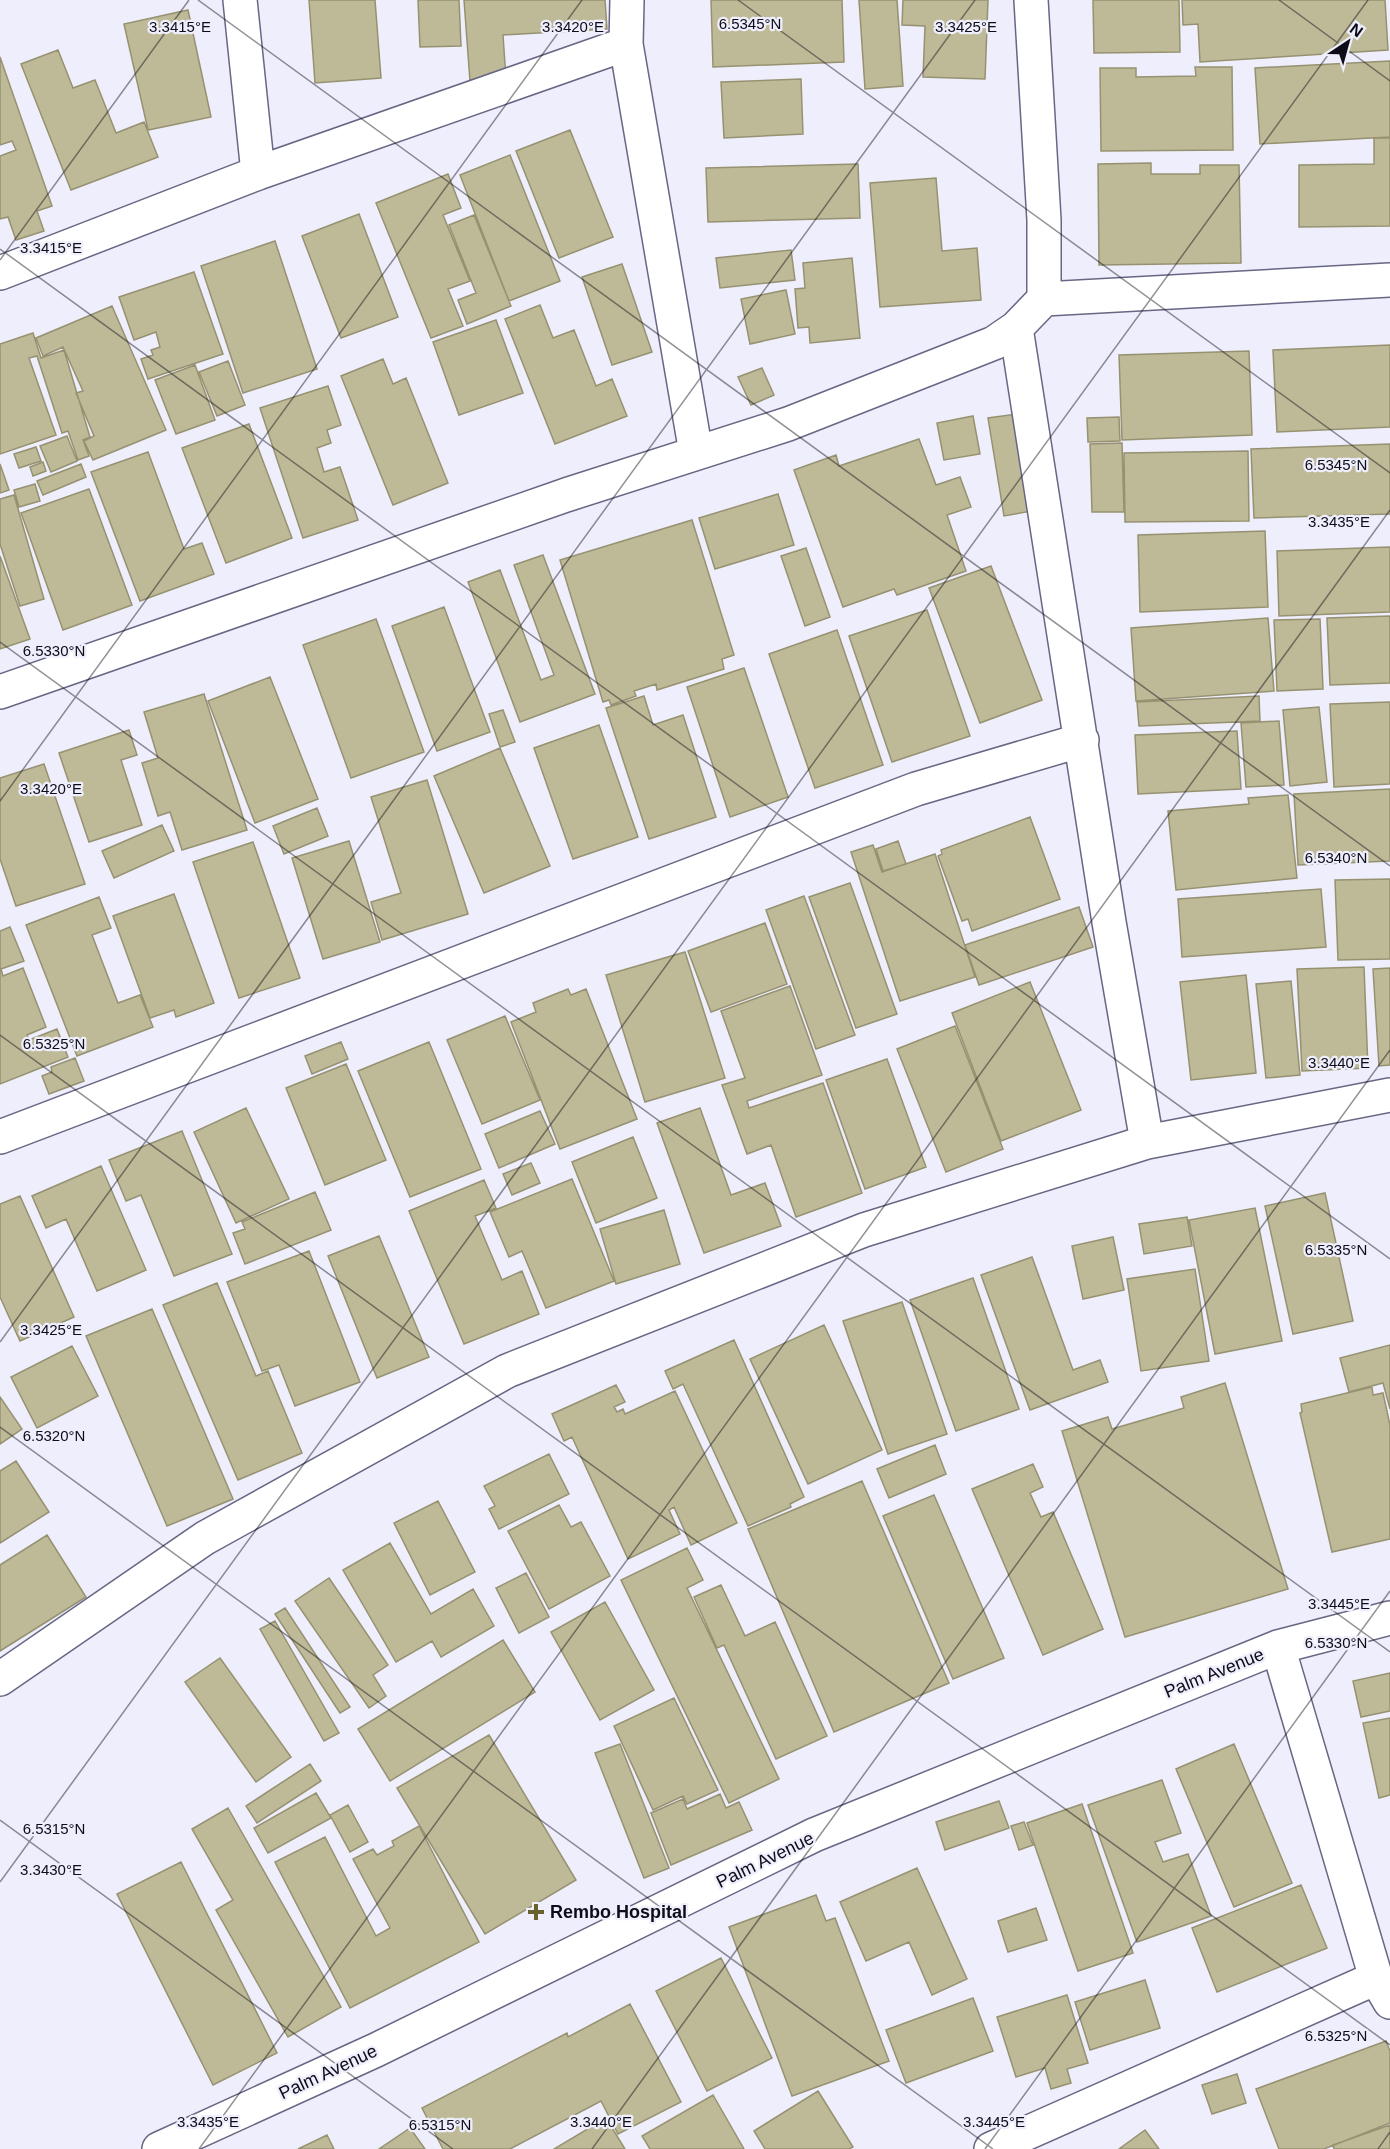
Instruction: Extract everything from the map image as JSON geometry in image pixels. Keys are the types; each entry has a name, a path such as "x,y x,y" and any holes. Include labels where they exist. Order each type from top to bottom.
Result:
{"street":[{"path":"240,0 258,173"},
{"path":"627,0 626,44 696,453"},
{"path":"1031,0 1044,220 1044,299"},
{"path":"0,273 258,173 626,44"},
{"path":"0,692 696,453 799,420 994,343 1016,328 1044,299 1390,280"},
{"path":"1016,328 1109,922 1147,1142"},
{"path":"0,1137 916,789 1082,740"},
{"path":"0,1678 205,1538 507,1371 864,1230 1147,1142 1390,1095"},
{"name":"Palm Avenue","path":"159,2149 376,2050 814,1835 1278,1647 1390,1618"},
{"path":"991,2149 1383,1990 1278,1647"}],"building":[{"path":"309,0 375,0 381,78 315,83"},
{"path":"418,0 459,0 461,46 420,47"},
{"path":"464,0 605,0 607,29 503,35 506,79 470,81"},
{"path":"711,0 842,0 844,62 713,67"},
{"path":"859,0 897,0 903,86 865,89"},
{"path":"903,0 988,0 985,79 923,77 925,26 902,25"},
{"path":"1093,0 1179,0 1180,52 1094,53"},
{"path":"1182,0 1385,0 1388,50 1200,62 1198,24 1183,25"},
{"path":"188,10 211,117 148,130 124,24"},
{"path":"58,50 73,88 95,80 116,133 144,122 158,157 71,190 21,64"},
{"path":"0,57 52,206 37,211 44,231 16,240 8,217 0,219 0,156 16,150 12,141 0,145"},
{"path":"1390,61 1390,137 1260,144 1255,68"},
{"path":"1195,67 1232,67 1233,150 1101,151 1100,68 1136,68 1136,77 1196,76"},
{"path":"801,79 803,134 724,138 721,82"},
{"path":"570,130 613,237 559,258 516,151"},
{"path":"1374,138 1390,138 1390,226 1299,227 1299,165 1374,164"},
{"path":"510,155 560,281 509,301 460,175"},
{"path":"1151,163 1151,174 1200,174 1200,165 1239,165 1241,263 1099,265 1098,164"},
{"path":"858,164 860,218 708,222 706,168"},
{"path":"448,174 461,208 443,215 470,281 448,289 463,326 431,338 376,203"},
{"path":"936,178 942,251 977,248 981,300 880,307 870,183"},
{"path":"359,214 398,317 341,338 302,236"},
{"path":"474,215 511,306 467,324 458,300 476,293 449,225"},
{"path":"275,241 317,369 243,393 201,266"},
{"path":"791,250 795,280 720,288 716,258"},
{"path":"852,258 860,338 810,343 809,327 798,328 795,289 805,288 803,263"},
{"path":"622,264 652,352 612,365 582,277"},
{"path":"194,272 223,354 148,379 141,359 153,355 151,350 160,347 156,332 134,340 119,297"},
{"path":"786,290 795,334 750,344 741,299"},
{"path":"540,305 553,338 574,330 596,386 612,379 627,416 555,444 505,319"},
{"path":"112,306 166,430 93,460 84,441 94,436 76,393 83,391 63,347 43,356 36,338"},
{"path":"496,320 523,393 459,415 433,342"},
{"path":"33,333 41,358 64,350 90,437 83,440 89,456 78,460 68,431 62,433 37,356 29,358 56,435 0,454 0,344"},
{"path":"1390,345 1390,427 1277,432 1273,350"},
{"path":"1249,351 1252,435 1122,440 1119,355"},
{"path":"383,359 393,384 406,378 448,483 393,505 341,376"},
{"path":"228,361 245,405 217,416 199,372"},
{"path":"195,365 215,420 176,434 155,380"},
{"path":"762,368 774,395 751,405 738,377"},
{"path":"328,386 341,425 327,430 331,443 317,448 324,472 340,467 358,520 303,538 260,408"},
{"path":"1017,414 1032,511 1004,516 988,418"},
{"path":"973,416 980,454 944,460 937,423"},
{"path":"1119,417 1120,441 1088,442 1087,418"},
{"path":"249,424 292,538 226,563 182,448"},
{"path":"67,436 77,461 51,472 40,446"},
{"path":"919,439 936,485 960,477 971,507 947,515 966,571 897,595 894,589 843,607 794,470 836,455 839,466"},
{"path":"1122,443 1124,512 1092,512 1090,444"},
{"path":"1390,444 1390,514 1254,518 1251,449"},
{"path":"36,447 41,461 19,468 14,454"},
{"path":"1248,451 1249,521 1125,522 1124,453"},
{"path":"148,452 184,549 202,543 214,574 140,601 91,472"},
{"path":"43,462 46,471 33,476 30,467"},
{"path":"0,464 9,490 0,493"},
{"path":"81,464 86,477 43,495 37,481"},
{"path":"35,484 40,501 19,507 14,490"},
{"path":"89,489 132,605 63,630 21,513"},
{"path":"778,494 794,545 715,569 699,518"},
{"path":"14,495 44,599 20,606 0,544 0,499"},
{"path":"692,520 734,655 722,659 724,669 657,690 656,684 634,691 636,696 611,705 609,700 603,702 560,560"},
{"path":"1265,531 1268,607 1140,612 1138,535"},
{"path":"1390,547 1390,612 1279,616 1277,551"},
{"path":"806,548 830,617 805,626 781,556"},
{"path":"543,555 595,694 520,722 468,582 500,570 541,680 554,675 514,565"},
{"path":"0,556 30,639 0,649"},
{"path":"991,566 1042,700 980,723 929,588"},
{"path":"444,607 490,732 437,751 392,626"},
{"path":"927,610 970,736 892,762 849,636"},
{"path":"1390,616 1390,683 1330,685 1327,618"},
{"path":"1268,618 1274,691 1136,701 1131,628"},
{"path":"376,619 424,752 351,778 303,645"},
{"path":"1320,619 1323,689 1277,691 1274,620"},
{"path":"837,630 883,765 815,788 769,654"},
{"path":"744,668 788,797 730,817 687,687"},
{"path":"270,677 318,799 255,823 208,701"},
{"path":"204,694 247,830 182,850 170,812 158,816 142,763 158,758 144,712"},
{"path":"644,696 653,725 683,715 716,817 649,839 606,708"},
{"path":"1259,696 1260,721 1139,726 1137,702"},
{"path":"1390,702 1390,784 1334,787 1330,704"},
{"path":"1319,707 1327,782 1290,786 1283,710"},
{"path":"503,710 515,742 500,747 489,714"},
{"path":"1279,721 1284,785 1246,787 1241,723"},
{"path":"599,725 638,837 573,859 534,748"},
{"path":"129,730 137,755 121,760 142,825 89,842 59,753"},
{"path":"1237,731 1241,789 1138,794 1135,735"},
{"path":"500,748 550,866 484,893 434,776"},
{"path":"44,764 85,884 16,906 0,859 0,778"},
{"path":"427,780 468,914 382,940 371,902 401,893 371,797"},
{"path":"1390,789 1390,861 1298,865 1294,794"},
{"path":"1288,795 1297,878 1176,890 1168,811 1249,804 1248,798"},
{"path":"317,808 328,836 284,854 273,826"},
{"path":"1030,817 1060,899 972,931 968,919 962,921 938,856 942,854 941,850"},
{"path":"162,825 174,851 114,878 102,851"},
{"path":"349,841 380,942 323,959 292,858"},
{"path":"898,841 906,864 883,871 876,849"},
{"path":"253,842 300,978 239,998 193,862"},
{"path":"873,845 882,872 935,854 975,977 900,1001 851,852"},
{"path":"1390,879 1390,959 1338,960 1335,880"},
{"path":"850,883 897,1014 856,1028 809,897"},
{"path":"1321,889 1326,947 1182,957 1178,899"},
{"path":"174,894 214,1003 176,1017 174,1010 150,1018 113,916"},
{"path":"804,896 855,1035 816,1049 766,910"},
{"path":"99,897 111,928 92,935 118,1003 140,995 153,1027 77,1056 26,925"},
{"path":"1079,907 1093,947 979,985 965,945"},
{"path":"765,923 787,984 711,1012 688,951"},
{"path":"10,927 24,961 1,969 3,976 23,968 46,1027 27,1035 29,1040 57,1029 68,1057 0,1084 0,931"},
{"path":"685,952 725,1078 645,1102 606,975"},
{"path":"1364,967 1368,1068 1302,1071 1297,969"},
{"path":"1390,968 1390,1065 1379,1066 1373,969"},
{"path":"1246,975 1256,1073 1191,1080 1180,982"},
{"path":"1291,981 1300,1075 1266,1078 1256,984"},
{"path":"1030,982 1081,1110 1001,1141 952,1013"},
{"path":"790,986 822,1075 747,1101 749,1108 823,1083 862,1193 796,1217 771,1145 747,1154 722,1085 745,1078 721,1011"},
{"path":"568,989 571,995 586,989 637,1119 560,1149 511,1022 536,1012 533,1003"},
{"path":"505,1016 540,1100 482,1124 447,1040"},
{"path":"955,1026 1003,1149 946,1172 897,1049"},
{"path":"341,1042 348,1059 312,1074 305,1056"},
{"path":"429,1042 481,1169 410,1197 358,1071"},
{"path":"75,1058 84,1081 49,1094 42,1076 52,1072 51,1067"},
{"path":"887,1059 926,1167 865,1189 826,1080"},
{"path":"346,1064 386,1160 325,1185 286,1088"},
{"path":"246,1108 289,1199 236,1223 194,1132"},
{"path":"700,1108 731,1195 765,1183 781,1226 704,1253 657,1123"},
{"path":"540,1111 555,1144 499,1168 485,1134"},
{"path":"182,1131 232,1254 174,1276 141,1195 126,1201 109,1160"},
{"path":"633,1137 657,1198 596,1223 572,1162"},
{"path":"531,1163 540,1183 512,1195 503,1174"},
{"path":"101,1166 146,1270 97,1291 66,1219 46,1228 32,1196"},
{"path":"572,1179 614,1281 546,1308 522,1251 509,1257 490,1212"},
{"path":"484,1180 496,1208 475,1216 502,1280 522,1271 539,1314 464,1344 409,1211"},
{"path":"315,1192 331,1230 245,1264 233,1233 245,1229 242,1222"},
{"path":"1325,1193 1353,1321 1293,1334 1265,1206"},
{"path":"20,1196 74,1317 20,1341 0,1297 0,1204"},
{"path":"1255,1208 1282,1341 1215,1354 1189,1220"},
{"path":"664,1210 680,1264 616,1284 600,1229"},
{"path":"1187,1217 1192,1246 1144,1254 1139,1224"},
{"path":"379,1236 429,1357 377,1378 328,1256"},
{"path":"1113,1237 1124,1290 1083,1299 1072,1246"},
{"path":"309,1251 360,1382 295,1406 279,1365 262,1371 227,1282"},
{"path":"1032,1257 1073,1370 1100,1360 1108,1382 1030,1410 981,1275"},
{"path":"1195,1269 1209,1361 1141,1371 1127,1279"},
{"path":"973,1278 1019,1409 956,1431 910,1300"},
{"path":"217,1283 256,1376 268,1371 302,1453 238,1480 163,1305"},
{"path":"902,1302 947,1434 888,1454 843,1321"},
{"path":"152,1309 233,1499 167,1526 86,1336"},
{"path":"824,1325 882,1450 808,1484 750,1359"},
{"path":"734,1340 804,1497 790,1504 791,1507 748,1526 683,1384 673,1389 665,1371"},
{"path":"1390,1345 1390,1409 1383,1383 1349,1392 1340,1358"},
{"path":"72,1346 98,1396 37,1428 11,1377"},
{"path":"1225,1383 1288,1589 1125,1637 1062,1431 1108,1417 1112,1429 1184,1408 1181,1397"},
{"path":"616,1385 625,1402 614,1407 617,1412 623,1409 625,1414 675,1391 737,1523 691,1545 674,1507 669,1510 680,1534 628,1559 572,1437 564,1441 552,1414"},
{"path":"1372,1387 1373,1395 1383,1393 1390,1425 1390,1539 1332,1552 1300,1413 1302,1412 1301,1404"},
{"path":"0,1397 22,1429 0,1444"},
{"path":"935,1445 946,1474 889,1498 877,1469"},
{"path":"549,1454 569,1494 499,1529 489,1509 495,1506 484,1486"},
{"path":"16,1461 49,1512 0,1543 0,1471"},
{"path":"1033,1464 1043,1487 1030,1493 1041,1517 1053,1512 1103,1629 1043,1655 972,1489"},
{"path":"862,1481 949,1683 834,1732 748,1529"},
{"path":"934,1495 1004,1658 953,1679 883,1516"},
{"path":"438,1501 475,1572 430,1595 394,1523"},
{"path":"559,1505 571,1527 581,1522 610,1576 549,1609 508,1531"},
{"path":"47,1535 86,1597 0,1651 0,1565"},
{"path":"390,1543 431,1614 473,1589 494,1626 441,1657 432,1641 396,1662 343,1570"},
{"path":"687,1548 703,1580 687,1588 779,1779 729,1803 621,1580"},
{"path":"526,1573 549,1617 519,1633 496,1588"},
{"path":"329,1578 388,1665 373,1675 386,1696 369,1708 295,1601"},
{"path":"721,1585 745,1636 775,1622 827,1736 776,1759 724,1645 717,1648 694,1597"},
{"path":"605,1602 654,1690 600,1720 551,1632"},
{"path":"285,1608 350,1707 340,1713 275,1614"},
{"path":"275,1621 339,1733 324,1741 260,1629"},
{"path":"503,1640 535,1692 390,1781 358,1729"},
{"path":"220,1658 291,1757 256,1782 185,1682"},
{"path":"1390,1673 1390,1711 1361,1717 1353,1681"},
{"path":"674,1698 718,1790 687,1804 683,1796 653,1810 614,1726"},
{"path":"1390,1718 1390,1795 1379,1798 1363,1723"},
{"path":"489,1735 576,1880 485,1934 397,1788"},
{"path":"620,1744 669,1868 644,1878 595,1753"},
{"path":"1234,1744 1292,1883 1234,1907 1176,1769"},
{"path":"310,1764 321,1781 257,1823 246,1806"},
{"path":"1162,1780 1181,1833 1155,1842 1163,1862 1188,1854 1211,1916 1137,1942 1088,1805"},
{"path":"316,1793 331,1818 268,1853 254,1828"},
{"path":"720,1794 726,1808 739,1802 752,1830 671,1865 651,1813 683,1799 687,1809"},
{"path":"999,1801 1009,1828 945,1850 936,1822"},
{"path":"1082,1804 1133,1953 1078,1971 1027,1823"},
{"path":"348,1805 368,1842 350,1852 330,1815"},
{"path":"228,1808 341,2007 288,2037 216,1910 233,1900 192,1829"},
{"path":"1024,1822 1033,1845 1019,1850 1011,1826"},
{"path":"419,1826 479,1942 350,2008 275,1862 325,1837 376,1936 390,1928 353,1859 373,1849 377,1855 394,1846 392,1841"},
{"path":"181,1862 277,2053 213,2085 117,1894"},
{"path":"917,1868 967,1979 932,1995 909,1942 866,1961 840,1902"},
{"path":"1301,1885 1327,1948 1217,1992 1192,1928"},
{"path":"816,1895 826,1921 835,1918 889,2061 792,2096 729,1927"},
{"path":"1036,1908 1047,1940 1008,1952 998,1921"},
{"path":"721,1958 772,2058 707,2091 656,1991"},
{"path":"1145,1980 1160,2028 1090,2050 1075,2002"},
{"path":"1067,1995 1088,2063 1067,2069 1071,2083 1051,2089 1045,2068 1016,2077 997,2017"},
{"path":"973,1998 993,2051 906,2083 886,2030"},
{"path":"630,2004 681,2102 618,2134 601,2101 510,2149 443,2149 422,2108 567,2033 568,2037"},
{"path":"1386,2041 1390,2051 1390,2123 1324,2149 1279,2149 1256,2089"},
{"path":"1237,2074 1246,2103 1212,2114 1202,2085"},
{"path":"818,2091 853,2147 849,2149 765,2149 754,2131"},
{"path":"713,2095 744,2149 650,2149 642,2136"},
{"path":"606,2118 625,2149 554,2149"},
{"path":"1390,2125 1390,2149 1334,2149 1333,2145"},
{"path":"410,2128 425,2149 379,2149"},
{"path":"1145,2130 1159,2149 1119,2149"},
{"path":"327,2135 334,2149 298,2149"}],"place":[{"name":"Rembo Hospital","path":"536,1912"}]}
